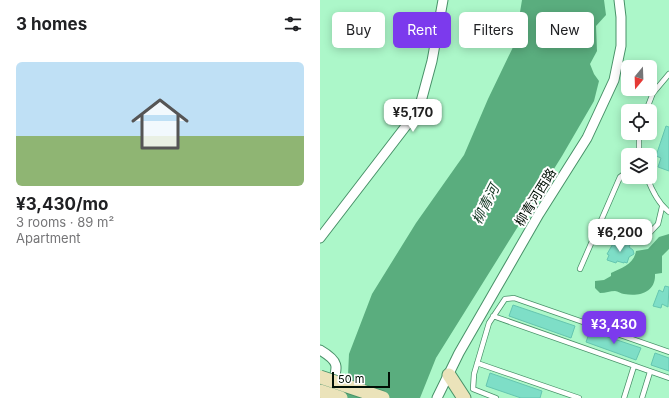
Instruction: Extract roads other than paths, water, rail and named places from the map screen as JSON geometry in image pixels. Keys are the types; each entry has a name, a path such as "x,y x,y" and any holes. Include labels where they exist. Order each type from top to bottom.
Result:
{"main road":[{"path":"449,375 464,398"},
{"path":"320,377 383,398"},
{"path":"320,391 341,398"}],"street":[{"path":"320,238 419,109 432,61 443,0"},
{"name":"柳青河西路","path":"437,398 459,353 531,228 587,138 614,80 621,46 621,17 619,0"},
{"path":"320,350 331,356 335,363 337,372 326,398"}],"lane":[{"path":"649,104 654,93 669,74"},
{"path":"580,269 621,176"},
{"path":"650,184 654,195 662,206 669,212"},
{"path":"624,240 643,240 658,224 662,206"},
{"path":"496,398 473,390 474,374 489,323 505,299 514,298 669,352"},
{"path":"493,316 669,378"},
{"path":"477,364 579,398"},
{"path":"624,398 634,366"},
{"path":"642,398 650,372"}],"water":[{"name":"柳青河","path":"522,0 604,0 606,15 596,26 597,51 590,64 599,81 594,101 562,156 436,358 420,398 336,398 348,375 349,354 372,294 416,223 464,155 488,99 513,48 528,48 528,12 520,12"},
{"path":"669,234 669,249 662,256 662,273 655,274 653,285 646,292 636,295 623,294 617,291 600,293 595,288 595,281 604,280 611,276 611,273 627,265 633,259 636,251 648,249 659,237"}]}
